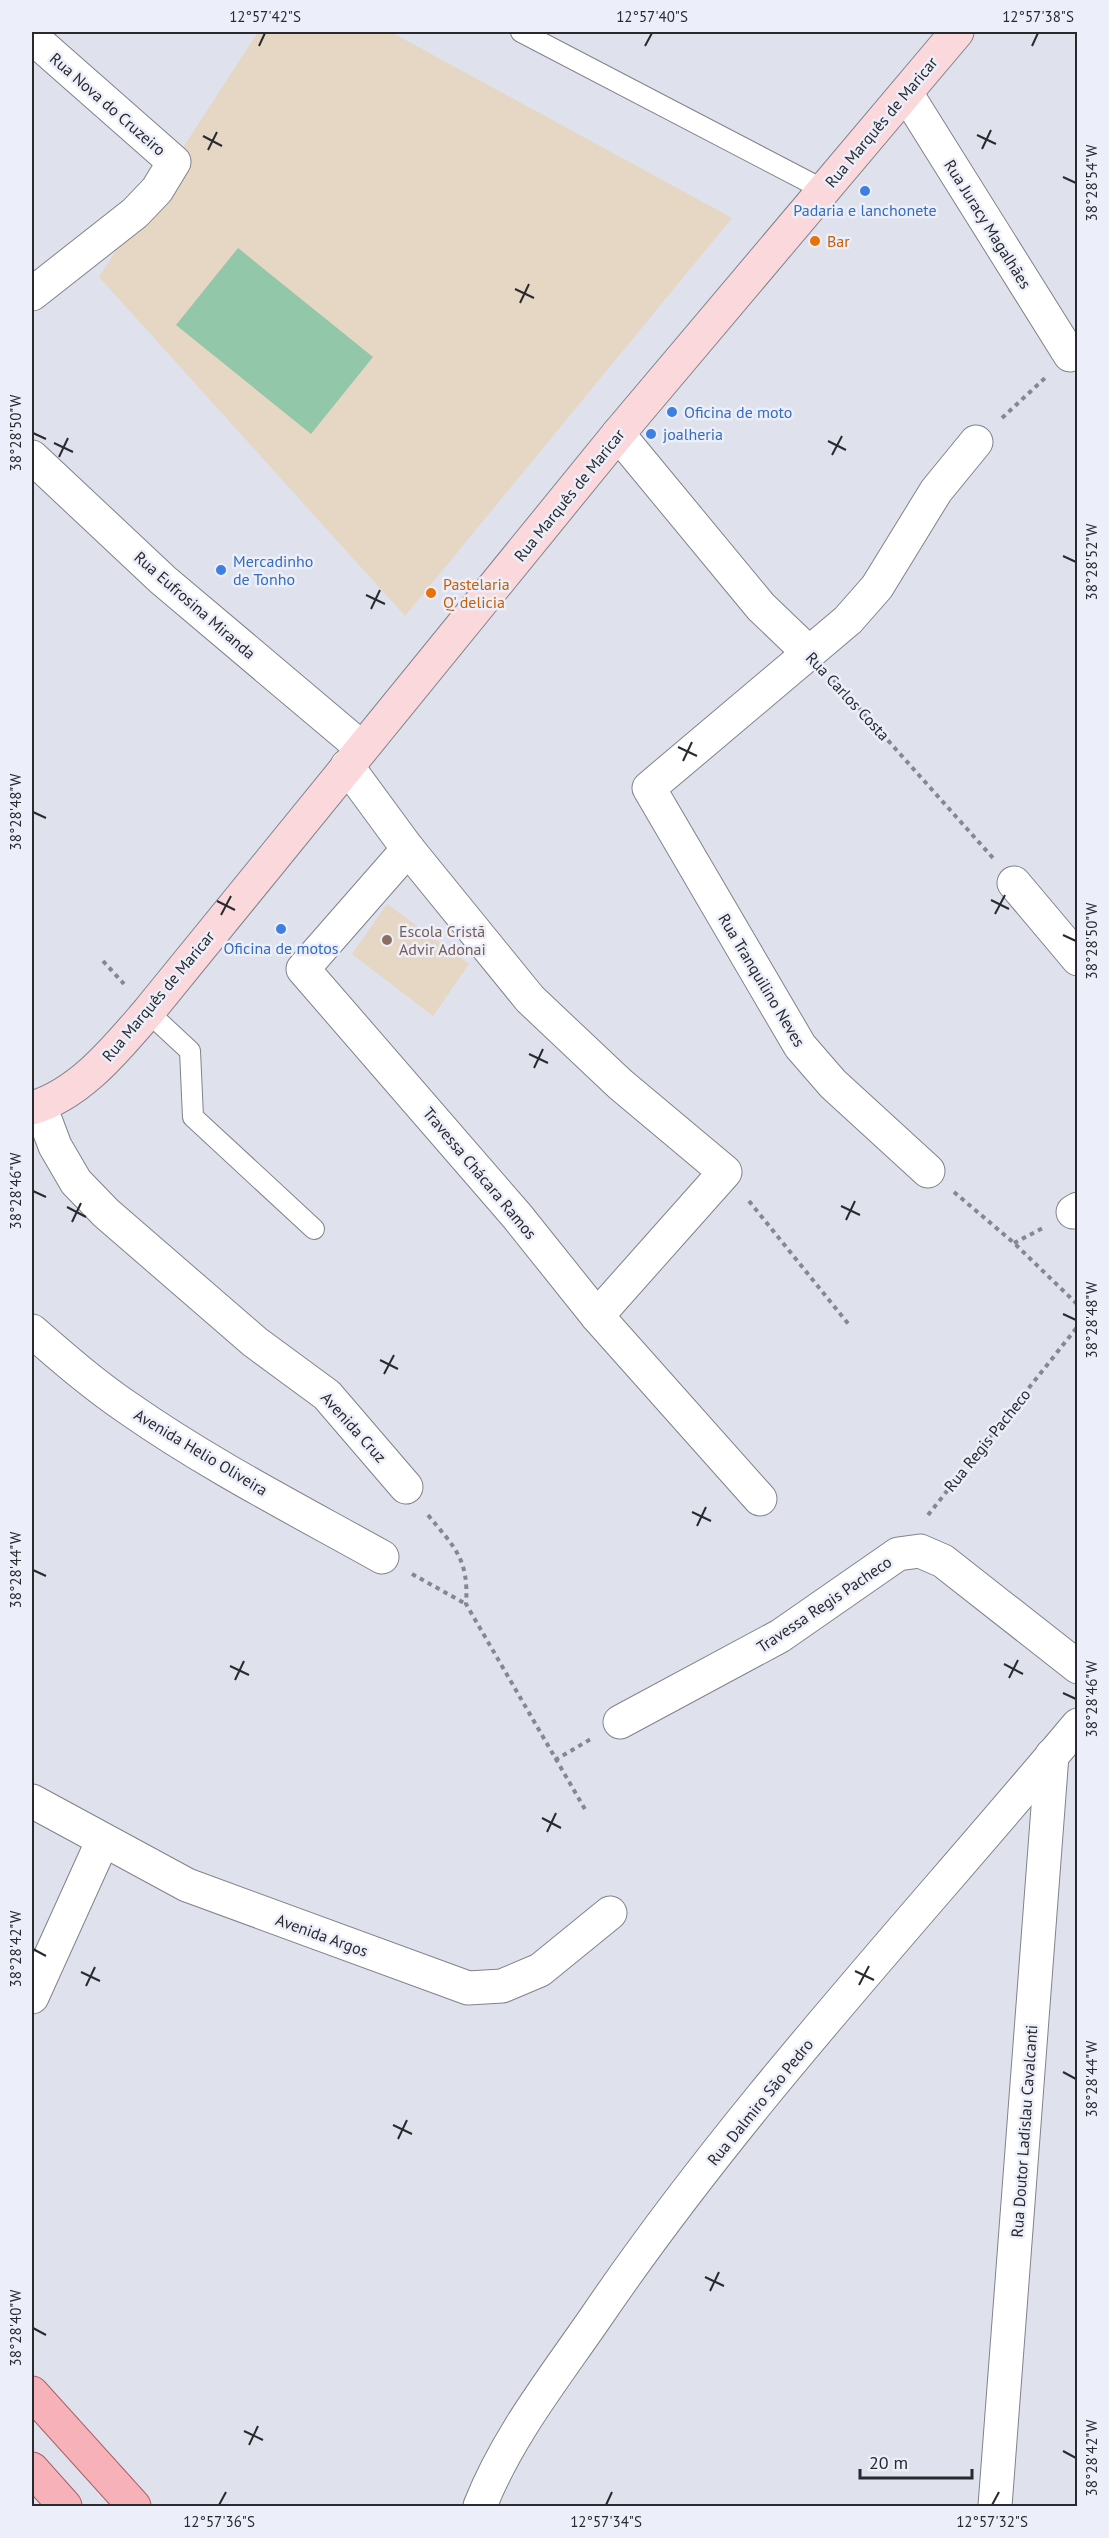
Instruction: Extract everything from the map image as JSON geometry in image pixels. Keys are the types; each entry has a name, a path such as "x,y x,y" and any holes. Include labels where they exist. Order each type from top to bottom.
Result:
{"main road":[{"name":"Rua Marquês de Maricar","path":"36,1107 79,1083 114,1051 148,1012 618,434 957,32"},
{"path":"32,2393 134,2506"},
{"path":"32,2469 65,2506"}],"street":[{"name":"Rua Nova do Cruzeiro","path":"32,37 174,162 157,190 135,213 32,294"},
{"name":"Rua Juracy Magalhães","path":"906,93 1074,350"},
{"name":"Rua Carlos Costa","path":"618,434 761,607 809,653"},
{"path":"809,653 848,620 877,587 936,491 976,442"},
{"name":"Rua Eufrosina Miranda","path":"32,457 354,757"},
{"name":"Rua Tranquilino Neves","path":"809,653 649,788 800,1046 833,1084 928,1171"},
{"path":"354,757 408,849 551,1021 620,1084 725,1172 597,1316"},
{"name":"Travessa Chácara Ramos","path":"408,849 303,969 518,1216 597,1316 760,1499"},
{"path":"1014,883 1077,959"},
{"name":"Avenida Cruz","path":"36,1107 76,1182 106,1213 255,1342 327,1395 405,1487"},
{"name":"Avenida Helio Oliveira","path":"32,1331 89,1380 130,1410 227,1471 382,1557"},
{"name":"Travessa Regis Pacheco","path":"620,1722 780,1636 898,1554 920,1551 943,1561 1077,1667"},
{"name":"Rua Dalmiro São Pedro","path":"480,2506 500,2460 629,2267 716,2155 889,1945 1077,1725"},
{"name":"Rua Doutor Ladislau Cavalcanti","path":"995,2506 1052,1755"},
{"name":"Avenida Argos","path":"32,1802 187,1885 468,1988 502,1986 540,1970 610,1913"},
{"path":"32,1997 103,1840"}],"lane":[{"path":"521,32 824,190"},
{"path":"148,1012 190,1050 193,1117 314,1229"}],"path":[{"path":"976,442 1074,350"},
{"name":"Rua Carlos Costa","path":"809,653 909,762 1014,883"},
{"path":"928,1171 1014,1243 1077,1305"},
{"path":"725,1172 850,1326"},
{"name":"Rua Regis Pacheco","path":"898,1554 1077,1326"},
{"path":"405,1487 453,1545 463,1563 468,1579 466,1604"},
{"path":"382,1557 466,1604 586,1812"}],"shaded area":[{"path":"258,32 391,32 732,218 405,616 99,277"},
{"path":"387,904 469,964 433,1016 352,954"}],"green space":[{"path":"238,248 373,357 311,434 176,325"}],"place":[{"name":"Padaria e lanchonete","path":"865,191"},
{"name":"Bar","path":"815,241"},
{"name":"Oficina de moto","path":"672,412"},
{"name":"joalheria","path":"651,434"},
{"name":"Mercadinho de Tonho","path":"221,570"},
{"name":"Pastelaria Q' delicia","path":"431,593"},
{"name":"Oficina de motos","path":"281,929"},
{"name":"Escola Cristã Advir Adonai","path":"387,940"}]}
